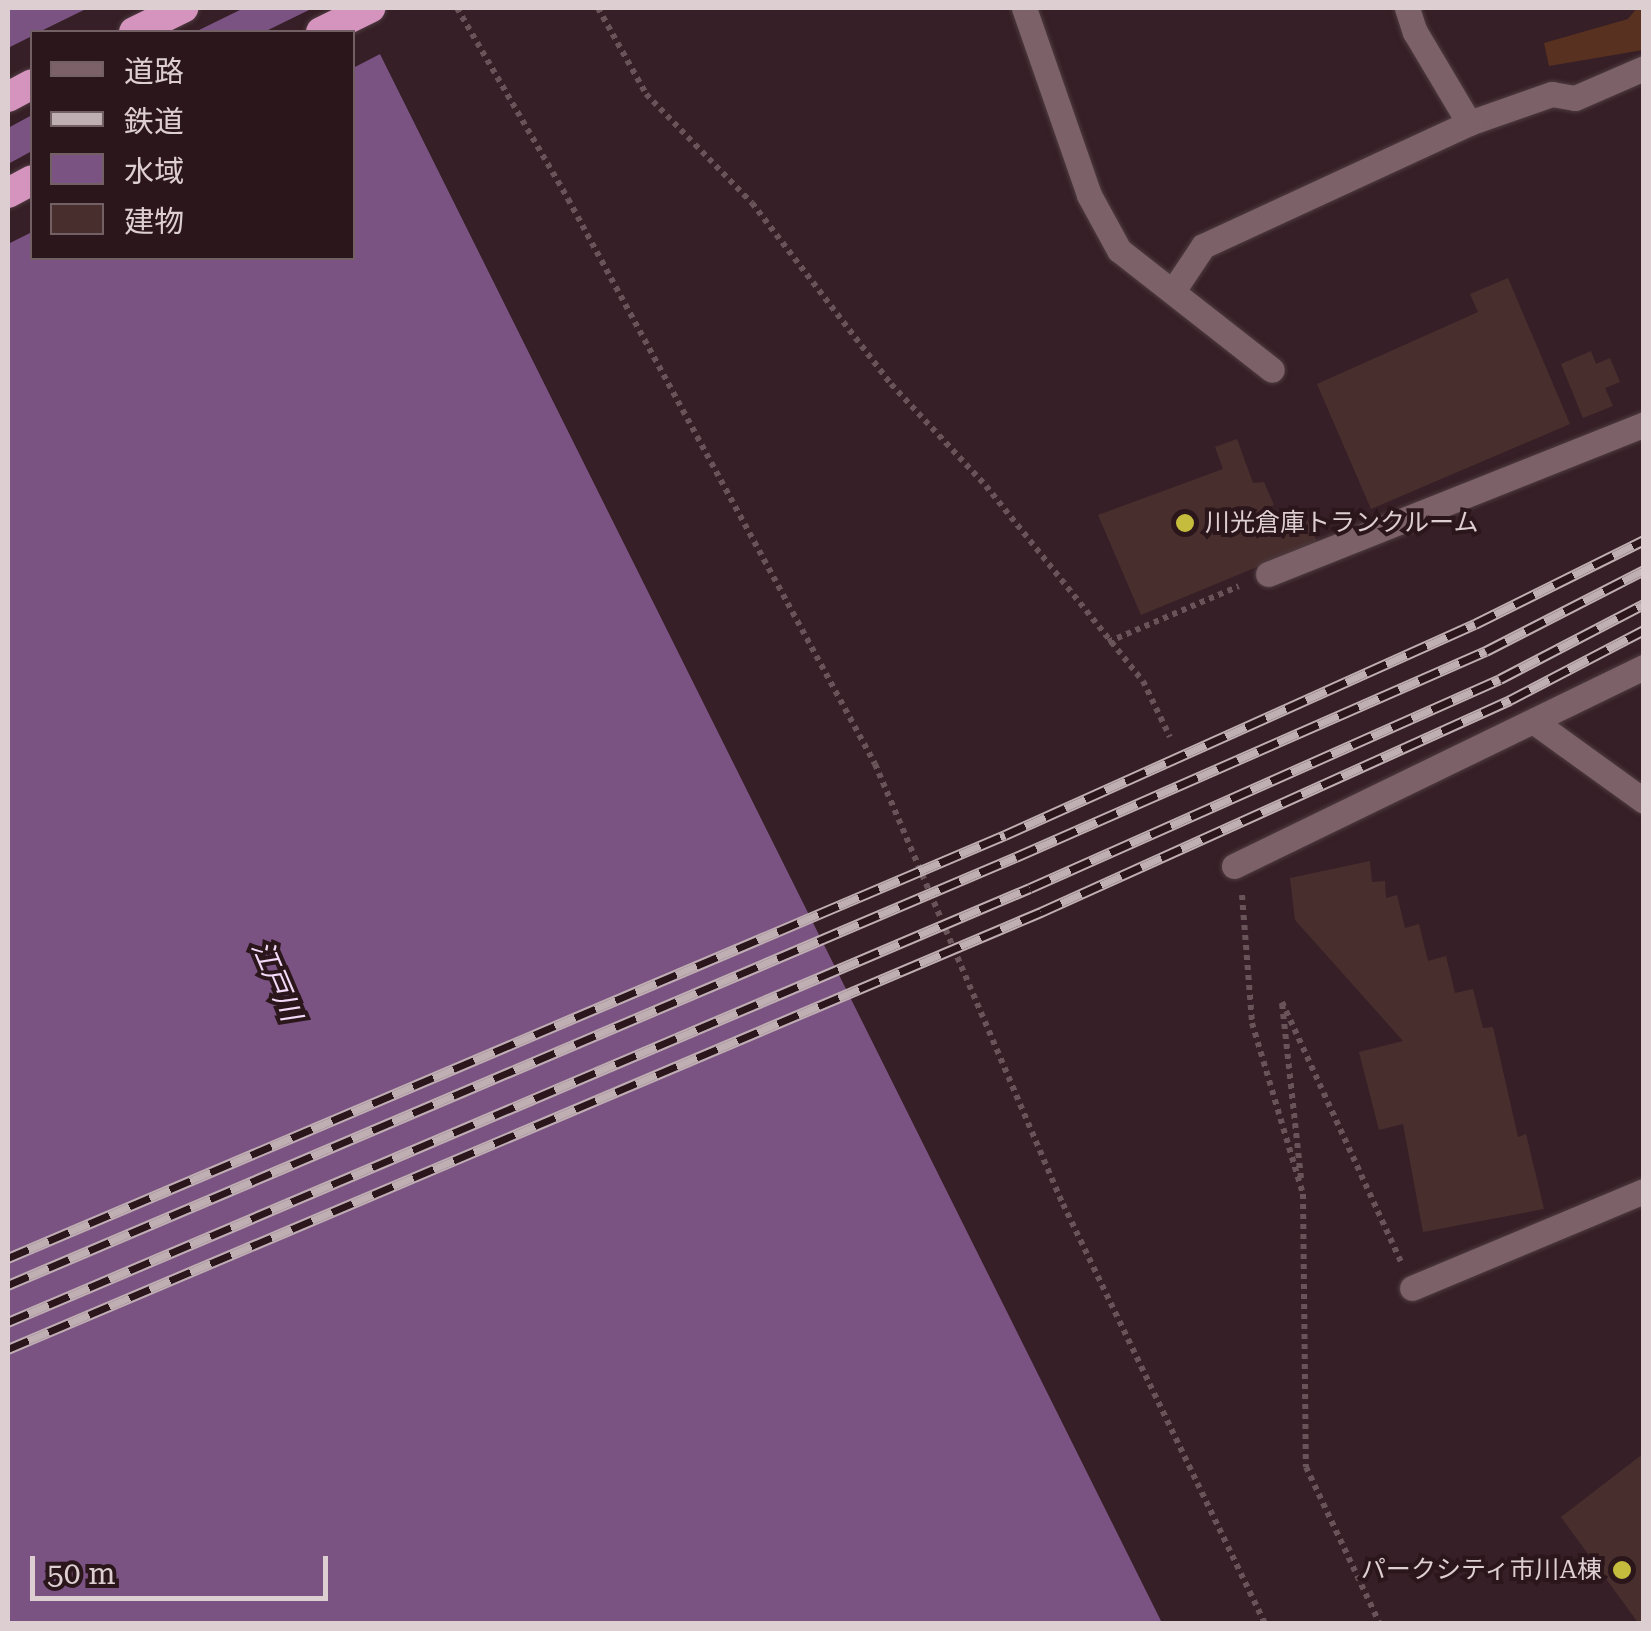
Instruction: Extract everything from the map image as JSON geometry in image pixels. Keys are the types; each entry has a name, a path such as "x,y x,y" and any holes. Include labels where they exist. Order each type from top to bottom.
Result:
{"highway":[{"path":"138,30 184,8"},
{"path":"325,30 370,8"},
{"path":"8,97 30,85"},
{"path":"8,193 30,181"}],"street":[{"path":"1024,8 1089,195 1119,250 1272,370"},
{"path":"1406,8 1415,32 1468,123"},
{"path":"1173,290 1203,246 1468,123 1552,94 1575,98 1644,68"},
{"path":"1268,574 1644,424"},
{"path":"1234,866 1644,668"},
{"path":"1536,723 1644,801"},
{"path":"1412,1288 1644,1191"}],"path":[{"path":"457,8 568,199 875,764 1063,1204 1265,1624"},
{"path":"598,8 646,94 752,202 891,384 986,486 1143,681 1170,737"},
{"path":"1108,642 1268,574"},
{"path":"1234,866 1246,914 1252,1023 1303,1194"},
{"path":"1380,1624 1306,1467 1303,1194 1282,1002 1412,1288"}],"shaded area":[{"path":"1637,8 1643,8 1643,50 1549,66 1544,43 1628,19"}],"water":[{"name":"江戸川","path":"8,8 357,8 1162,1623 8,1624"}],"pier":[{"path":"88,8 244,8 199,30 43,30"},
{"path":"313,8 362,8 384,52 355,67 355,30 268,30"},
{"path":"30,37 30,116 8,128 8,48"},
{"path":"30,152 30,233 8,244 8,164"}],"building":[{"path":"1508,278 1570,424 1371,509 1317,384 1478,312 1470,294"},
{"path":"1591,351 1596,364 1610,358 1620,382 1605,388 1613,406 1583,418 1561,364"},
{"name":"川光倉庫トランクルーム","path":"1237,439 1253,483 1264,482 1274,505 1263,509 1272,530 1306,516 1317,542 1141,615 1098,515 1223,469 1215,447"},
{"path":"1370,861 1372,882 1385,881 1386,898 1397,895 1405,928 1419,924 1428,961 1446,956 1455,993 1473,989 1483,1028 1493,1027 1518,1137 1526,1134 1544,1209 1423,1232 1403,1124 1379,1130 1359,1052 1403,1041 1295,920 1290,878"},
{"name":"パークシティ市川A棟","path":"1644,1453 1644,1624 1639,1624 1561,1517"}],"railway":[{"path":"8,1258 1005,835 1475,624 1644,540"},
{"path":"8,1285 1016,857 1486,651 1644,570"},
{"path":"8,1322 1030,888 1500,679 1644,604"},
{"path":"8,1349 1041,912 1510,700 1644,630"}],"place":[{"name":"川光倉庫トランクルーム","path":"1185,523"},
{"name":"パークシティ市川A棟","path":"1622,1570"}]}
